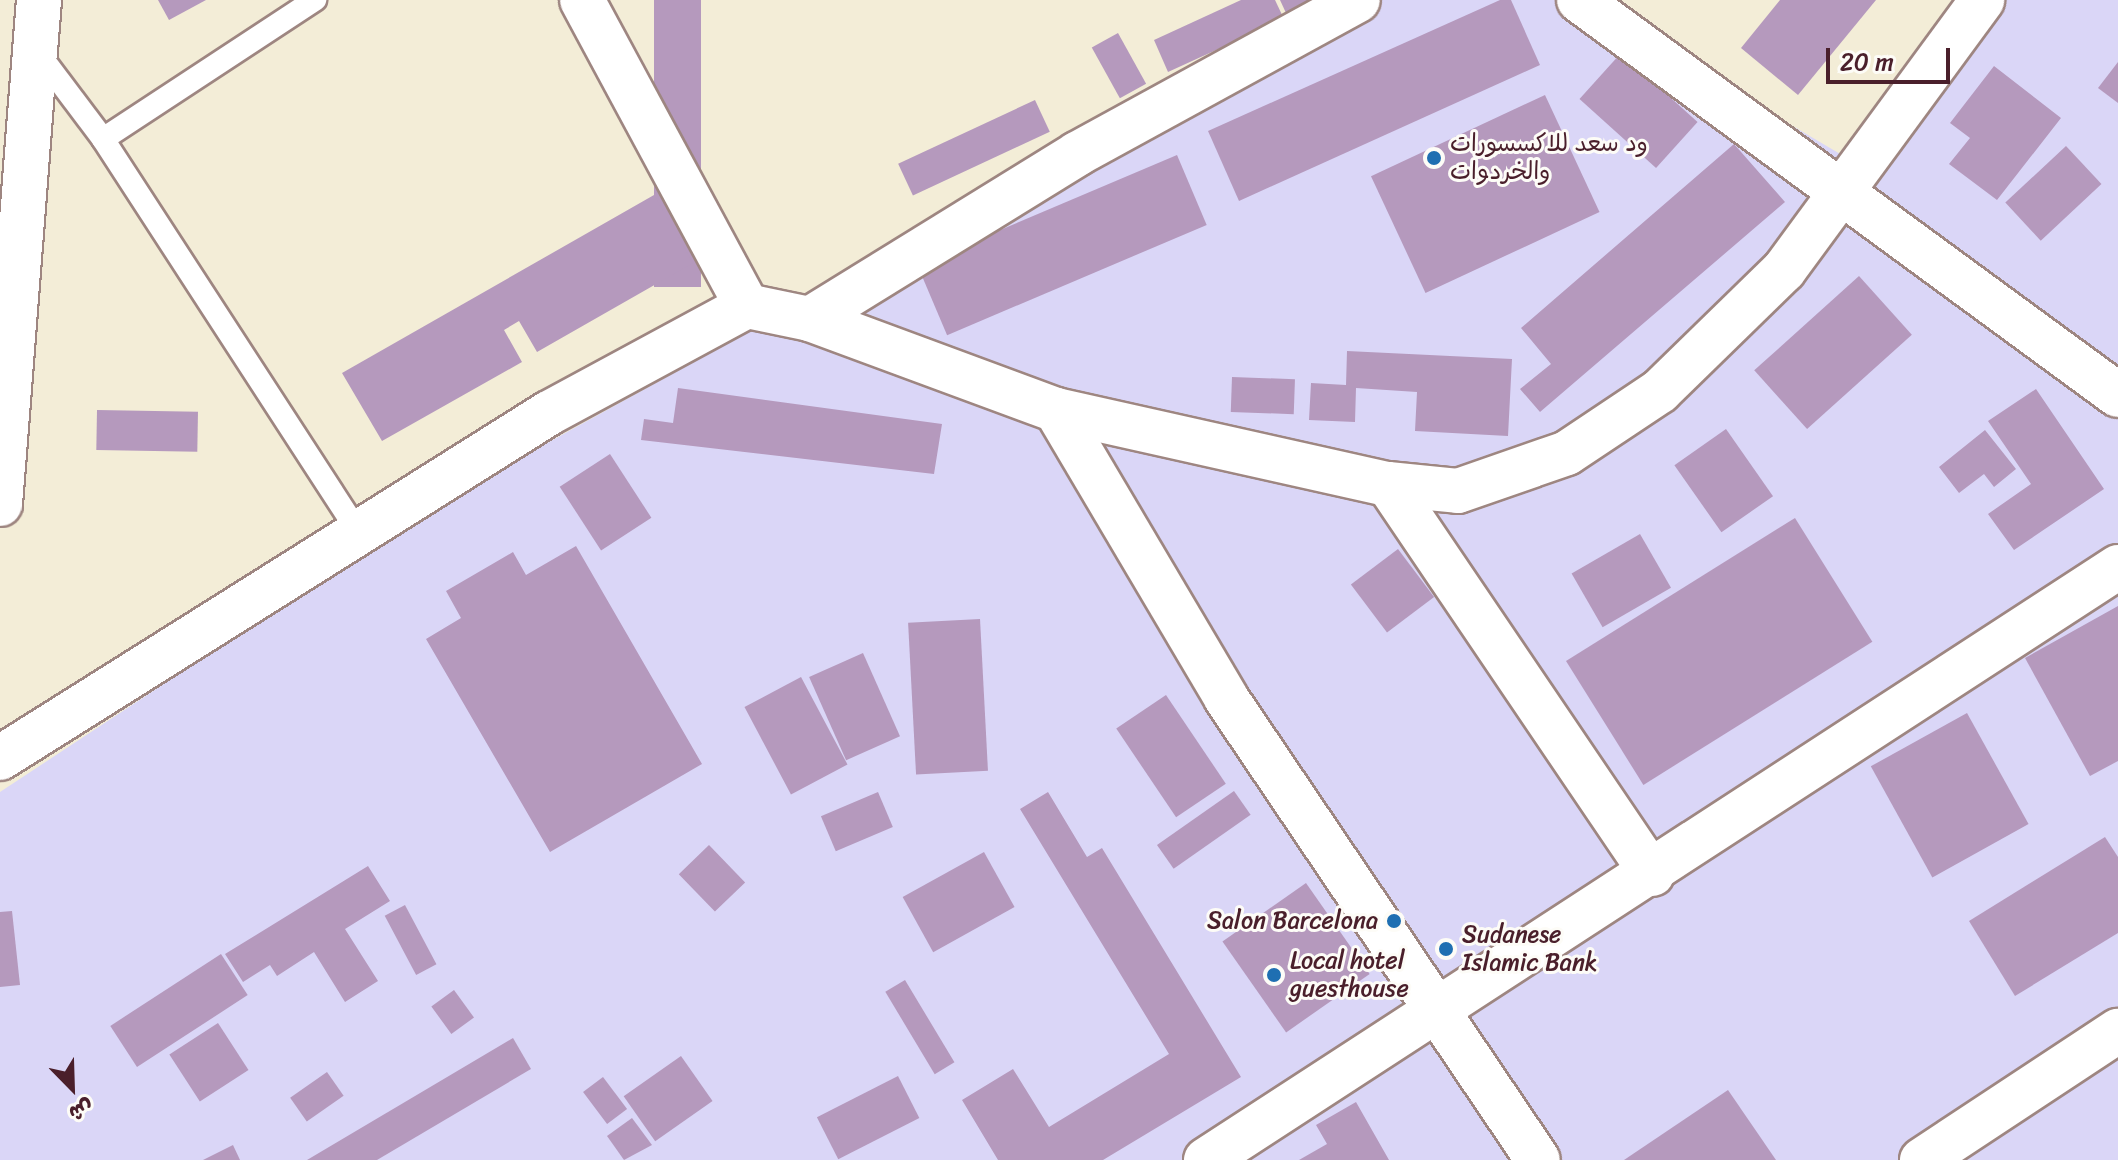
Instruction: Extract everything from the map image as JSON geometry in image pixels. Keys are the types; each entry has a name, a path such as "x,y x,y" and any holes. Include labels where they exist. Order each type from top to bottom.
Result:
{"street":[{"path":"0,504 38,53 39,0"},
{"path":"582,0 747,306"},
{"path":"810,319 1077,154 1358,0"},
{"path":"1579,0 2118,395"},
{"path":"0,758 357,530 549,413 747,306 810,319 1056,410 1388,484 1458,491 1567,453 1660,391 1784,270 1982,0"},
{"path":"1056,410 1226,698 1538,1160"},
{"path":"1388,484 1652,874"},
{"path":"1206,1160 1652,874 2118,567"},
{"path":"1922,1160 2118,1031"}],"lane":[{"path":"103,139 315,0"},
{"path":"38,53 103,139 357,530"}],"shaded area":[{"path":"1347,0 1580,0 1874,174 2003,0 2118,0 2118,1160 0,1160 0,792 437,504"}],"building":[{"path":"158,0 206,0 169,20"},
{"path":"654,0 701,0 701,287 654,287"},
{"path":"1241,0 1275,0 1284,19 1168,72 1154,40"},
{"path":"1280,0 1314,0 1286,13"},
{"path":"1500,0 1511,0 1540,65 1239,201 1208,131"},
{"path":"1780,0 1876,0 1798,95 1741,48"},
{"path":"1118,33 1146,84 1120,98 1092,48"},
{"path":"1621,53 1698,122 1656,168 1580,99"},
{"path":"2118,62 2118,103 2098,88"},
{"path":"1994,66 2061,118 1997,200 1949,164 1970,138 1950,123"},
{"path":"1545,95 1600,212 1426,293 1371,176"},
{"path":"1035,100 1050,132 913,196 898,164"},
{"path":"1734,144 1785,202 1540,412 1520,389 1551,364 1521,328"},
{"path":"2066,146 2101,184 2041,241 2005,203"},
{"path":"1177,155 1207,225 947,335 917,265"},
{"path":"654,195 693,263 537,352 519,321 504,330 522,362 382,441 342,373"},
{"path":"1859,276 1912,335 1807,429 1754,370"},
{"path":"1347,351 1512,359 1508,436 1415,431 1417,392 1356,388 1355,422 1309,420 1311,383 1346,385"},
{"path":"1232,377 1295,379 1294,414 1231,412"},
{"path":"678,388 942,424 934,474 641,440 644,419 673,423"},
{"path":"2036,389 2104,489 2014,550 1988,514 2031,484 1988,421"},
{"path":"97,410 198,412 197,452 96,450"},
{"path":"1726,429 1773,496 1721,532 1674,465"},
{"path":"1985,430 2016,469 1994,487 1984,474 1959,493 1939,467"},
{"path":"610,454 651,518 601,550 560,487"},
{"path":"1795,518 1872,642 1643,785 1566,661"},
{"path":"1640,534 1671,588 1603,627 1572,574"},
{"path":"576,546 702,764 550,852 426,639 461,618 446,591 513,552 526,575"},
{"path":"1398,549 1434,597 1387,632 1351,585"},
{"path":"2118,606 2118,761 2090,776 2025,658"},
{"path":"980,619 988,771 916,775 908,623"},
{"path":"863,653 900,736 846,760 809,677"},
{"path":"801,677 847,764 791,794 744,707"},
{"path":"1166,695 1226,784 1176,817 1116,729"},
{"path":"1967,713 2029,824 1932,877 1871,766"},
{"path":"1234,791 1251,815 1174,869 1157,845"},
{"path":"878,792 893,827 836,851 821,816"},
{"path":"1048,792 1087,857 1102,848 1241,1077 1103,1160 998,1160 962,1100 1013,1069 1049,1127 1169,1054 1020,809"},
{"path":"2105,837 2118,857 2118,933 2015,996 1969,921"},
{"path":"709,845 745,882 715,912 679,874"},
{"path":"984,852 1015,907 933,952 903,897"},
{"path":"368,866 390,901 345,929 378,981 345,1002 314,952 277,976 270,965 243,982 225,954"},
{"path":"1306,883 1370,974 1286,1032 1222,942"},
{"path":"405,905 436,964 416,975 385,916"},
{"path":"12,911 20,985 0,987 0,912"},
{"path":"221,954 248,995 137,1067 110,1026"},
{"path":"905,980 954,1062 935,1074 885,992"},
{"path":"454,990 474,1018 451,1034 431,1006"},
{"path":"218,1023 248,1070 200,1102 169,1055"},
{"path":"513,1038 531,1069 377,1160 307,1160"},
{"path":"681,1056 713,1101 655,1141 624,1096"},
{"path":"327,1072 344,1096 307,1122 290,1098"},
{"path":"898,1076 919,1118 838,1159 817,1117"},
{"path":"603,1077 627,1109 607,1124 583,1092"},
{"path":"1728,1090 1776,1160 1624,1160"},
{"path":"1356,1102 1389,1160 1299,1160 1327,1144 1316,1125"},
{"path":"632,1118 652,1145 624,1160 607,1136"},
{"path":"233,1145 240,1160 203,1160"}],"place":[{"name":"ود سعد للاكسسورات والخردوات","path":"1434,158"},
{"name":"Salon Barcelona","path":"1394,921"},
{"name":"Sudanese Islamic Bank","path":"1446,949"},
{"name":"Local hotel guesthouse","path":"1274,975"}]}
